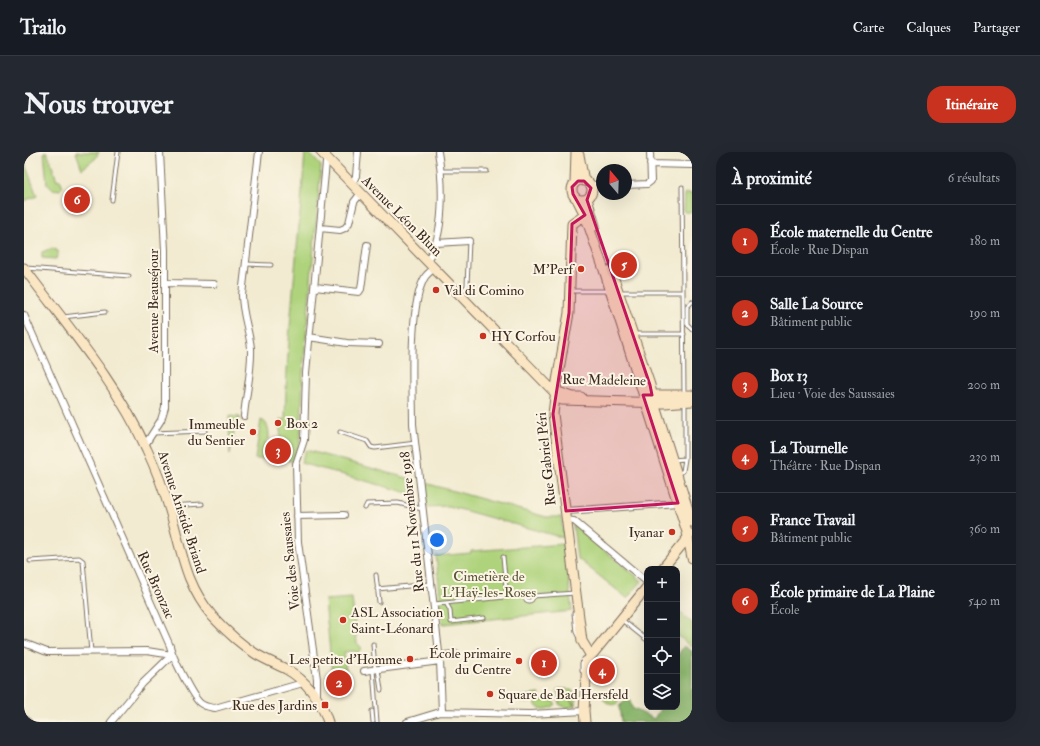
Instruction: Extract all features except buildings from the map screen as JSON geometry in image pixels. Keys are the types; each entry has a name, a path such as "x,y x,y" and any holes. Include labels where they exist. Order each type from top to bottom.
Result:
{"main road":[{"path":"577,152 575,183 572,191 582,199 614,291 648,399 678,503 690,531 692,558"},
{"path":"577,152 591,193 582,199"},
{"name":"Avenue Léon Blum","path":"325,154 361,194 555,392"},
{"path":"575,183 587,183"},
{"path":"582,199 585,215 632,334 648,399 678,475 692,522"},
{"name":"Rue Gabriel Péri","path":"585,215 572,224 569,312 555,392 553,414 582,641 590,654"},
{"name":"Avenue Aristide Briand","path":"24,268 116,393 145,445 168,506 186,573 200,598 212,615 241,644 257,655 291,672 303,682 317,698 328,722"},
{"name":"Rue Madeleine","path":"555,392 562,400 569,402 648,399 665,403 688,398"},
{"path":"664,566 690,531"},
{"path":"585,722 585,665 590,654 644,591"}],"street":[{"name":"Avenue Beauséjour","path":"145,445 161,420 165,407 165,257 160,152"},
{"path":"244,416 250,364 250,346 242,307 245,264 259,152"},
{"path":"352,184 356,177 358,152"},
{"path":"426,261 433,251 439,233 442,191 438,152"},
{"path":"632,185 648,184 651,180 650,152"},
{"name":"Voie des Saussaies","path":"317,698 317,679 298,542 296,464 304,440 306,373 315,287 325,154"},
{"path":"650,164 692,165"},
{"path":"587,183 596,184"},
{"path":"320,228 340,230 345,228 349,223 354,202 361,194"},
{"path":"436,243 469,241"},
{"path":"315,287 359,292 361,290 367,245"},
{"name":"Rue du 11 Novembre 1918","path":"434,268 425,277 419,294 414,328 413,424 440,654 442,712"},
{"path":"168,283 214,284"},
{"name":"Rue Bronzac","path":"24,314 170,646 172,655 193,695 207,707 215,708 303,682"},
{"path":"309,337 347,343 379,344"},
{"path":"566,511 678,503"},
{"path":"297,516 344,515"},
{"path":"566,520 574,521 644,579"},
{"path":"24,642 47,652 147,651 172,655"},
{"path":"111,722 144,683 172,655"},
{"path":"364,671 440,661"},
{"path":"407,722 442,712 531,714 584,711"},
{"path":"24,719 28,722"}],"lane":[{"path":"112,200 118,152"},
{"path":"441,171 487,171"},
{"path":"678,475 683,471 685,459 688,398 684,334 682,187"},
{"path":"462,296 467,286 469,241"},
{"path":"245,264 271,265"},
{"path":"24,268 129,276"},
{"path":"570,291 683,292"},
{"path":"692,302 687,307 687,324 692,329"},
{"path":"61,318 105,312"},
{"path":"632,334 684,334"},
{"path":"153,433 205,431"},
{"path":"340,432 367,441 371,447 375,448 416,443"},
{"path":"672,460 685,459"},
{"path":"365,508 368,504 397,503 423,509"},
{"path":"168,506 202,504"},
{"path":"660,566 690,531"},
{"path":"503,557 507,597"},
{"path":"30,561 79,558 83,561 91,652"},
{"path":"376,575 379,602"},
{"path":"377,589 431,584"},
{"path":"590,654 644,585"},
{"path":"434,604 525,596 529,593 533,596 576,593"},
{"path":"525,596 528,601 532,600 533,596"},
{"path":"446,603 450,610 451,622 484,618"},
{"path":"574,613 576,632 582,641"},
{"path":"621,619 645,638"},
{"path":"373,644 377,722"},
{"path":"440,654 457,652"},
{"path":"375,669 381,690"},
{"path":"372,711 373,722"}],"highlighted area":[{"path":"578,181 584,181 591,188 587,200 650,385 652,395 643,395 678,503 566,511 553,414 569,313 572,224 585,215 573,194 572,187"}],"green space":[{"path":"44,152 47,152 57,180 60,179 63,187 60,190 52,189 47,184"},
{"path":"76,152 99,152 95,159 82,169"},
{"path":"305,152 308,152 321,166 303,372 301,432 300,442 293,462 285,459 274,459 274,457 281,457 280,419 285,420 291,319"},
{"path":"24,161 37,196 24,201"},
{"path":"685,193 692,193 692,212 684,212"},
{"path":"53,248 58,252 56,259 42,258 42,252"},
{"path":"229,416 240,417 240,419 236,421 230,455"},
{"path":"261,420 266,423 268,428 269,439 265,443 265,454 270,459 255,459"},
{"path":"306,450 414,480 416,495 301,463"},
{"path":"425,483 546,517 561,517 564,538 448,506 427,507"},
{"path":"573,525 642,581 627,598 577,558"},
{"name":"Cimetière de L'Haÿ-les-Roses","path":"564,544 572,611 443,624 436,556 471,553 471,551"},
{"path":"352,598 357,643 362,648 357,653 355,651 344,652 346,671 332,673 325,600"},
{"path":"680,613 692,623 692,647 680,637"},
{"path":"684,646 692,651 692,722 621,722 619,706 629,698 632,708 654,719 659,710 680,710 680,652"},
{"path":"558,689 570,690 576,695 577,699 575,705 569,698 574,706 567,708 559,704"},
{"path":"611,691 615,693 619,701 616,705 609,704 603,699 605,694"},
{"path":"540,694 535,700 528,703 517,700 514,697"},
{"path":"551,700 556,704 548,709 543,709 535,705 538,701"}],"place":[{"name":"École primaire de La Plaine","path":"77,200"},
{"name":"France Travail","path":"624,265"},
{"name":"M'Perf","path":"581,269"},
{"name":"Val di Comino","path":"436,290"},
{"name":"HY Corfou","path":"483,336"},
{"name":"Box 2","path":"278,423"},
{"name":"Immeuble du Sentier","path":"253,432"},
{"name":"Box 13","path":"278,451"},
{"name":"Iyanar","path":"672,532"},
{"name":"ASL Association Saint-Léonard","path":"343,620"},
{"name":"Les petits d'Homme","path":"410,659"},
{"name":"École primaire du Centre","path":"519,661"},
{"name":"École maternelle du Centre","path":"544,663"},
{"name":"La Tournelle","path":"602,671"},
{"name":"Salle La Source","path":"339,683"},
{"name":"Square de Bad Hersfeld","path":"490,694"},
{"name":"Rue des Jardins","path":"325,705"}]}
